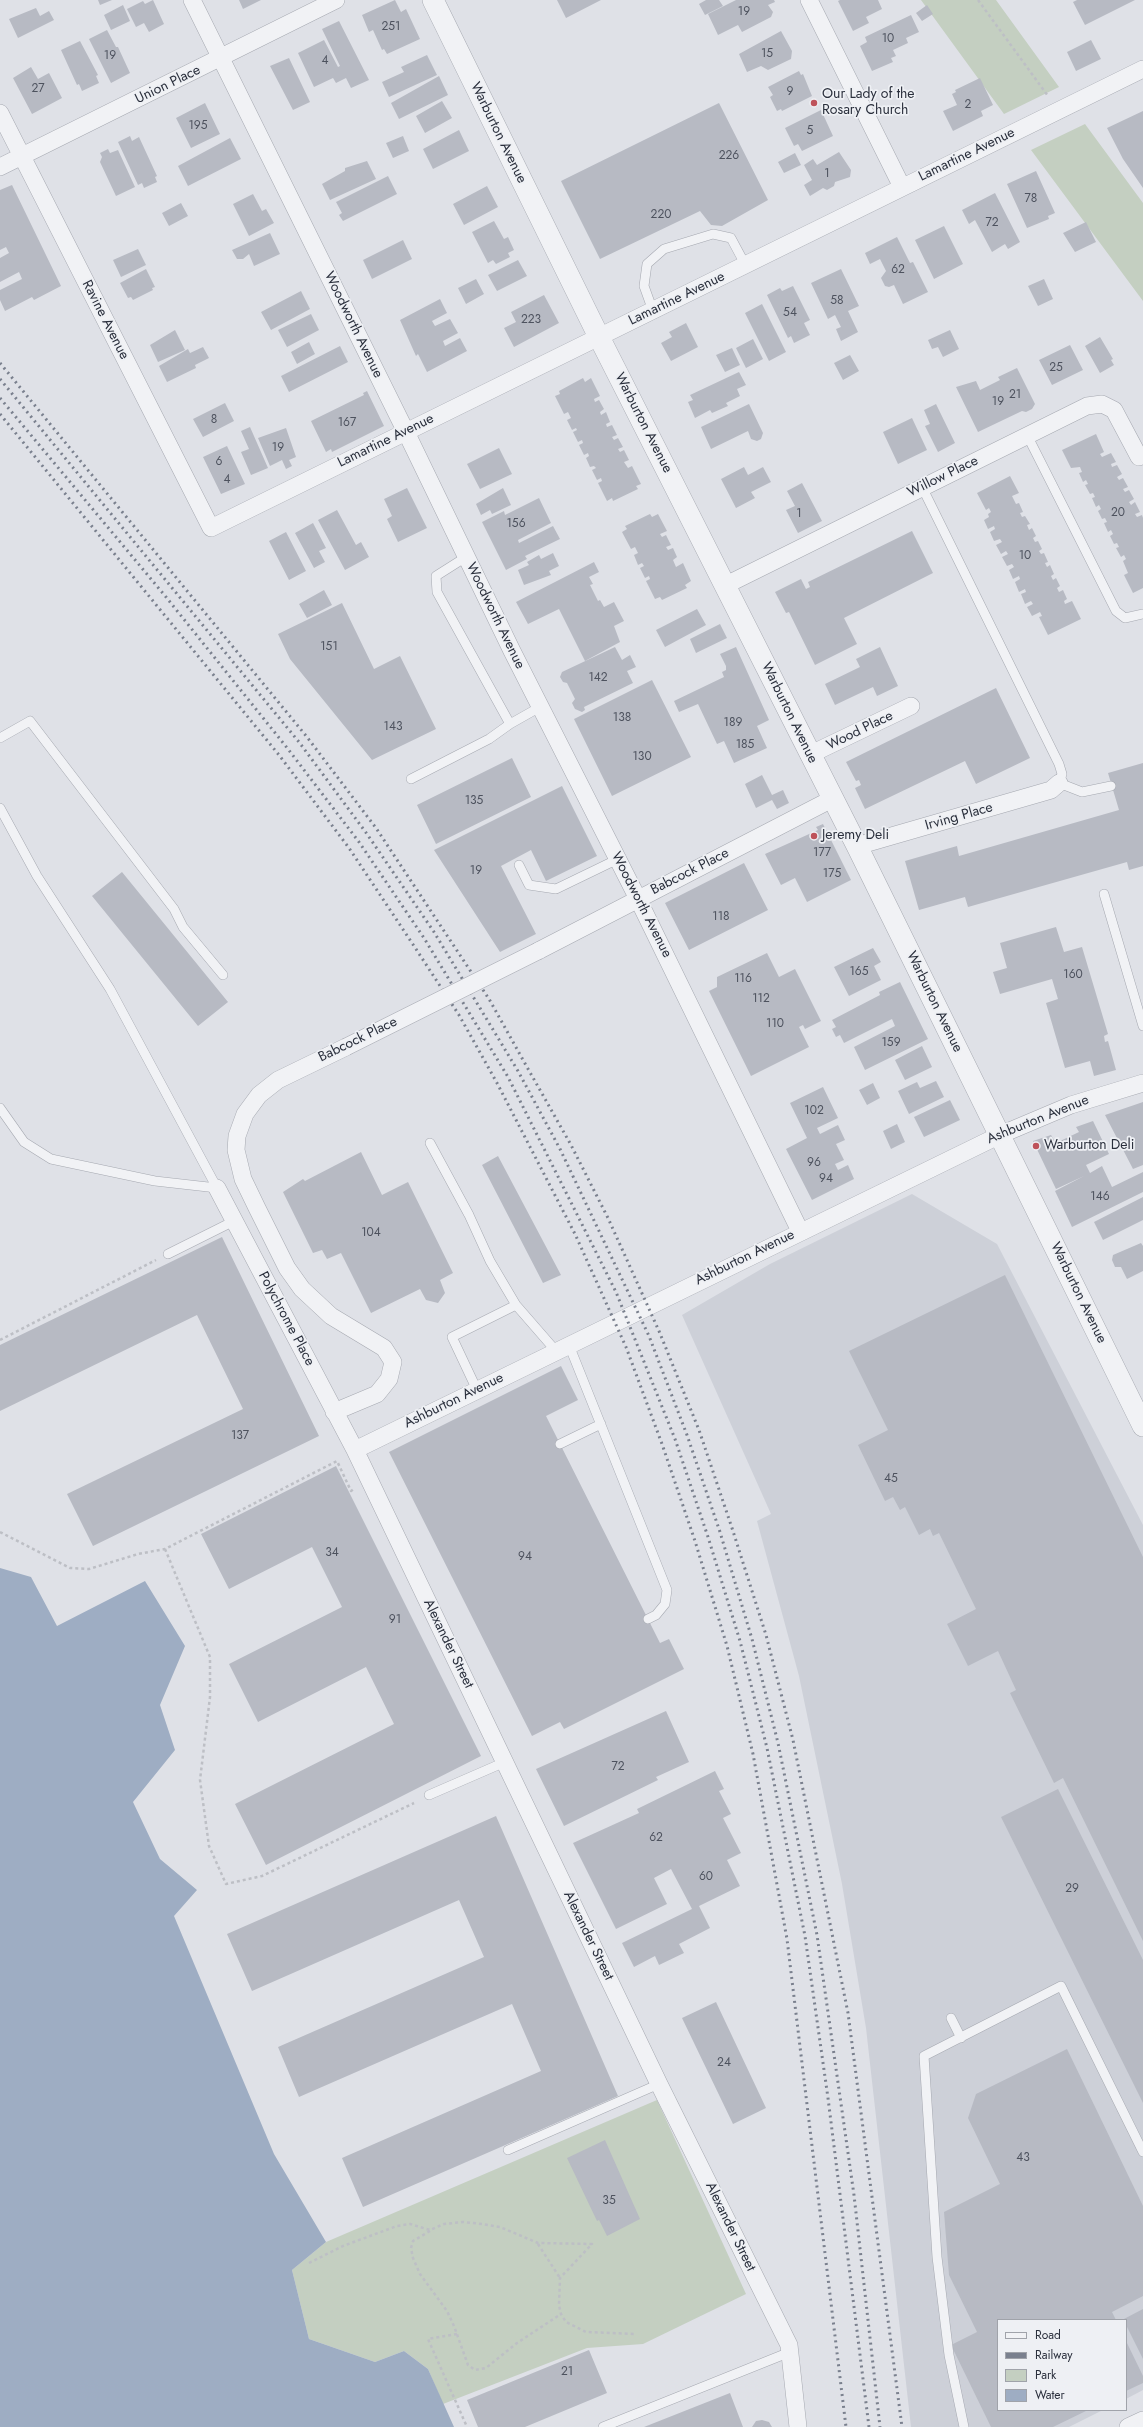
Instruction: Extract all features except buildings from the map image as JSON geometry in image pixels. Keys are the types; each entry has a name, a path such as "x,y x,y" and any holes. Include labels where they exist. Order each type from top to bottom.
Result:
{"street":[{"name":"Woodworth Avenue","path":"192,0 406,432 540,707 638,899 800,1231"},
{"name":"Union Place","path":"0,167 221,59 336,0"},
{"name":"Warburton Avenue","path":"433,0 599,337 726,585 809,755 857,846 1143,1426"},
{"path":"809,0 902,187"},
{"name":"Lamartine Avenue","path":"211,528 746,266 902,187 1143,69"},
{"name":"Ravine Avenue","path":"0,113 211,528"},
{"name":"Willow Place","path":"726,585 1087,406 1102,404 1114,410 1142,459"},
{"name":"Wood Place","path":"809,755 911,706"},
{"name":"Irving Place","path":"857,846 1051,790 1058,783"},
{"name":"Babcock Place","path":"334,1412 377,1394 389,1379 393,1362 384,1348 331,1316 302,1289 288,1268 243,1179 236,1150 237,1136 245,1114 260,1094 278,1080 538,951 832,799"},
{"name":"Ashburton Avenue","path":"355,1450 800,1231 1000,1135 1071,1105 1143,1083"},
{"name":"Polychrome Place","path":"217,1188 355,1450"},
{"path":"265,1281 288,1268"},
{"name":"Alexander Street","path":"355,1450 659,2084 789,2345 798,2427"}],"lane":[{"path":"653,311 644,286 647,264 664,249 713,234 731,238 746,266"},
{"path":"1028,436 1116,611 1125,618 1143,614"},
{"path":"922,488 1059,764 1062,774 1058,783 1082,792 1112,786"},
{"path":"466,557 436,576 437,592 510,724"},
{"path":"411,779 489,739 510,724 540,707"},
{"path":"0,738 30,721 174,909 183,927 223,975"},
{"path":"0,808 37,876 110,989 217,1188"},
{"path":"519,865 529,885 556,889 618,859"},
{"path":"1104,894 1143,1026"},
{"path":"0,1108 24,1142 50,1159 155,1180 217,1188"},
{"path":"430,1143 469,1215 490,1261 516,1305 562,1348 600,1424 667,1590 665,1604 656,1615 648,1619"},
{"path":"168,1254 234,1221"},
{"path":"477,1390 452,1337 516,1305"},
{"path":"560,1444 600,1424"},
{"path":"429,1796 505,1762"},
{"path":"964,2427 949,2355 937,2257 924,2056 1061,1986 1143,2152"},
{"path":"951,2018 961,2038"},
{"path":"508,2150 659,2084"},
{"path":"603,2427 790,2352"}],"path":[{"path":"978,0 1051,99 1062,109"},
{"path":"0,1340 168,1254"},
{"path":"0,1532 70,1568 89,1569 138,1554 165,1549 337,1460 351,1491 368,1479"},
{"path":"165,1549 210,1657 210,1697 200,1780 209,1846 226,1884 262,1876 414,1803"},
{"path":"309,2263 343,2246 397,2226 410,2224 430,2230"},
{"path":"560,2278 592,2244 538,2243 500,2227 482,2224 450,2224 430,2230 413,2241 411,2248 420,2274 447,2311 468,2365 475,2370 486,2368 517,2343 561,2314"},
{"path":"538,2243 560,2278 559,2305 561,2314 566,2322 586,2332 636,2334"},
{"path":"457,2334 428,2339 467,2427"}],"shaded area":[{"path":"912,1194 997,1244 1143,1525 1143,2390 1127,2398 1127,2319 997,2319 997,2411 1101,2411 1069,2427 911,2427 866,2028 842,1884 799,1676 757,1521 771,1514 682,1315 770,1264"}],"green space":[{"path":"921,0 996,0 1059,87 1004,114"},
{"path":"1085,124 1143,203 1143,301 1031,150"},
{"path":"657,2100 746,2294 643,2344 587,2348 443,2404 428,2369 404,2351 375,2362 309,2339 292,2270 326,2242"}],"water":[{"path":"0,1568 31,1577 57,1626 145,1581 185,1646 160,1705 175,1750 133,1802 160,1859 197,1890 174,1916 274,2154 326,2242 292,2270 309,2339 375,2362 404,2351 428,2369 454,2427 0,2427"}],"railway":[{"path":"0,363 307,737 376,828 489,999 571,1145 608,1218 659,1331 699,1430 732,1528 766,1635 793,1740 848,2013 902,2427"},
{"path":"0,379 299,742 367,834 434,932 518,1071 560,1149 649,1336 687,1435 720,1532 752,1639 778,1743 817,1935 854,2195 880,2427"},
{"path":"0,398 166,597 288,749 359,842 424,938 508,1077 616,1292 675,1439 708,1537 740,1641 767,1748 805,1936 828,2098 869,2427"},
{"path":"0,414 279,755 349,848 459,1015 497,1083 575,1234 626,1347 662,1444 695,1541 727,1646 753,1754 787,1939 846,2427"}],"place":[{"name":"Our Lady of the Rosary Church","path":"814,103"},
{"name":"Jeremy Deli","path":"814,836"},
{"name":"Warburton Deli","path":"1036,1146"}]}
